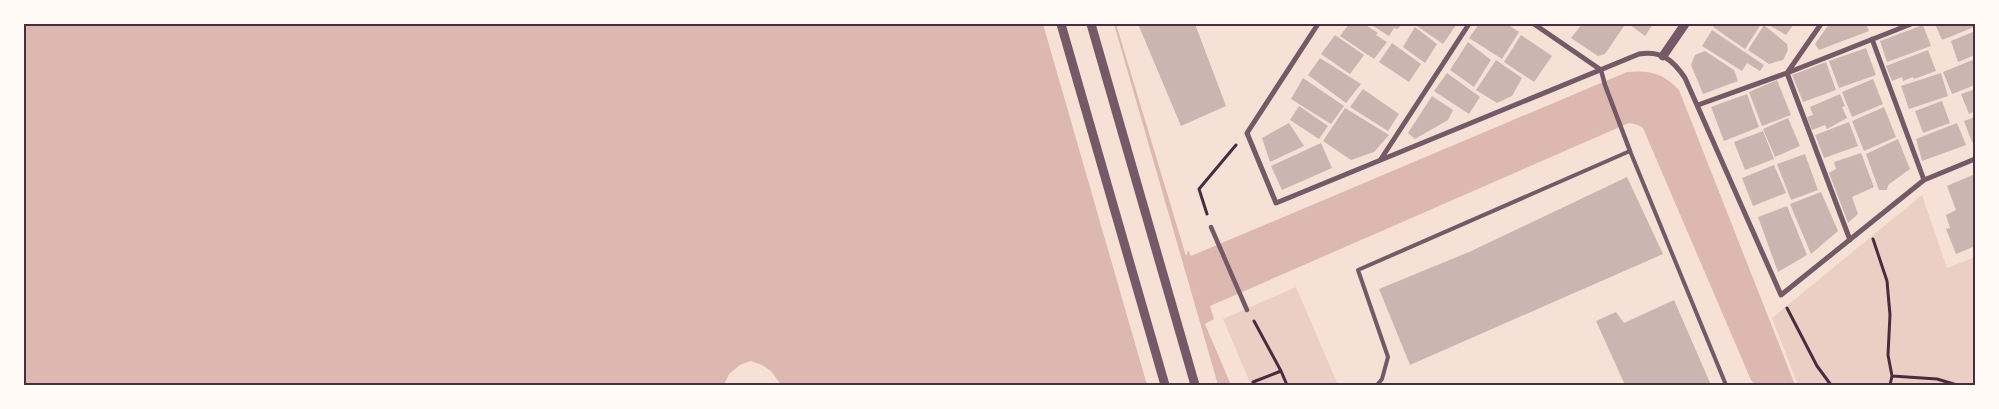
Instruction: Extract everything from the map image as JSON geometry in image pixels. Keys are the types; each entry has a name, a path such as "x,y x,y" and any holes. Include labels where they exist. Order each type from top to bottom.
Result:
{"street":[{"path":"1061,24 1165,385"},
{"path":"1091,24 1195,385"},
{"path":"1318,24 1246,133 1276,203 1639,54 1652,52 1663,56 1677,66 1685,78 1781,295 1924,180 1975,159"},
{"path":"1381,159 1469,24"},
{"path":"1534,24 1601,70 1630,151"},
{"path":"1663,56 1685,24"},
{"path":"1787,73 1821,24"},
{"path":"1698,104 1787,73 1911,24"},
{"path":"1872,39 1924,180"},
{"path":"1787,73 1850,240"},
{"path":"1212,227 1247,310"}],"lane":[{"path":"1377,385 1382,378 1388,356 1358,270 1630,151 1726,385"}],"path":[{"path":"1212,227 1199,190 1246,133"},
{"path":"1868,226 1886,281 1890,314 1888,355 1892,376 1890,385"},
{"path":"1781,295 1817,366 1831,385"},
{"path":"1247,310 1287,385"},
{"path":"1255,385 1253,382 1281,371"},
{"path":"1892,376 1937,379 1958,385"}],"shaded area":[{"path":"24,24 1116,24 1186,256 1188,250 1191,256 1627,72 1649,72 1662,76 1679,90 1795,385 1755,385 1751,380 1643,128 1629,123 1210,306 1214,319 1205,324 1231,385 24,385"},
{"path":"1922,195 1947,268 1975,257 1975,385 1798,385 1772,318"},
{"path":"1296,287 1338,385 1251,385 1223,319"}],"pier":[{"path":"1043,24 1114,24 1218,385 1147,385"},
{"path":"751,361 771,371 781,385 724,385 729,374 740,365"}],"building":[{"path":"1138,24 1195,24 1226,106 1181,126"},
{"path":"1349,24 1364,24 1378,33 1376,35 1387,42 1374,59 1340,36"},
{"path":"1370,24 1402,24 1398,29 1394,28 1389,36"},
{"path":"1414,24 1455,24 1456,25 1443,44"},
{"path":"1479,24 1507,24 1519,32 1502,59 1469,38"},
{"path":"1582,24 1620,24 1624,26 1605,54 1598,56 1571,38"},
{"path":"1629,24 1653,24 1645,36"},
{"path":"1716,24 1761,24 1745,49 1713,27"},
{"path":"1767,24 1794,24 1786,35"},
{"path":"1829,24 1866,24 1869,31 1819,50 1815,44"},
{"path":"1935,24 1973,24 1974,27 1942,40"},
{"path":"1764,25 1787,44 1788,50 1783,60 1769,64 1748,50"},
{"path":"1923,25 1931,46 1887,62 1880,41"},
{"path":"1415,27 1437,44 1425,63 1403,47"},
{"path":"1712,30 1764,65 1760,71 1747,63 1742,71 1702,46"},
{"path":"1973,32 1975,55 1958,62 1951,41"},
{"path":"1335,35 1364,55 1350,74 1321,54"},
{"path":"1521,35 1552,56 1534,82 1504,62"},
{"path":"1468,42 1491,60 1474,87 1450,70"},
{"path":"1392,43 1421,64 1409,82 1379,62"},
{"path":"1866,48 1876,75 1839,88 1829,61"},
{"path":"1928,50 1936,71 1914,79 1913,77 1903,81 1902,77 1892,81 1886,66"},
{"path":"1705,51 1734,70 1738,81 1703,94 1691,65 1695,55"},
{"path":"1320,58 1361,84 1346,103 1308,75"},
{"path":"1975,59 1975,85 1952,94 1943,72"},
{"path":"1496,60 1522,78 1512,96 1497,103 1476,90"},
{"path":"1826,62 1836,90 1803,102 1792,75"},
{"path":"1447,73 1480,97 1469,114 1434,91"},
{"path":"1941,73 1948,96 1909,109 1901,86"},
{"path":"1303,78 1344,106 1331,124 1291,99"},
{"path":"1873,79 1883,104 1852,117 1842,92"},
{"path":"1777,80 1791,115 1762,126 1749,92"},
{"path":"1363,89 1399,114 1388,131 1350,107"},
{"path":"1975,89 1975,111 1969,114 1961,94"},
{"path":"1747,94 1759,127 1724,141 1711,107"},
{"path":"1840,94 1845,106 1842,107 1847,118 1827,129 1825,125 1812,130 1807,117 1813,115 1810,107"},
{"path":"1432,96 1453,110 1448,120 1415,139 1408,133"},
{"path":"1942,101 1950,123 1923,133 1915,111"},
{"path":"1299,106 1328,126 1319,139 1290,120"},
{"path":"1884,107 1896,137 1864,151 1852,121"},
{"path":"1345,108 1389,135 1374,152 1351,160 1323,141"},
{"path":"1975,117 1975,141 1972,142 1964,121"},
{"path":"1788,118 1800,146 1775,157 1763,129"},
{"path":"1849,122 1858,146 1824,158 1815,135"},
{"path":"1289,123 1304,146 1270,162 1262,138"},
{"path":"1957,123 1966,145 1922,161 1916,139"},
{"path":"1763,131 1774,159 1745,170 1734,142"},
{"path":"1898,139 1910,169 1888,185 1887,190 1879,190 1866,154"},
{"path":"1321,143 1332,168 1282,190 1271,166"},
{"path":"1861,153 1874,187 1852,197 1858,214 1848,223 1829,173 1836,169 1834,162"},
{"path":"1805,154 1818,190 1791,200 1777,164"},
{"path":"1774,165 1786,193 1753,206 1742,178"},
{"path":"1975,174 1975,246 1956,254 1946,229 1950,228 1946,215 1956,210 1947,186"},
{"path":"1627,177 1663,254 1410,365 1379,289 1469,252"},
{"path":"1821,192 1838,231 1811,254 1790,204"},
{"path":"1787,206 1807,255 1778,272 1758,217"},
{"path":"1674,300 1711,385 1625,385 1596,321 1616,312 1624,323"}]}
